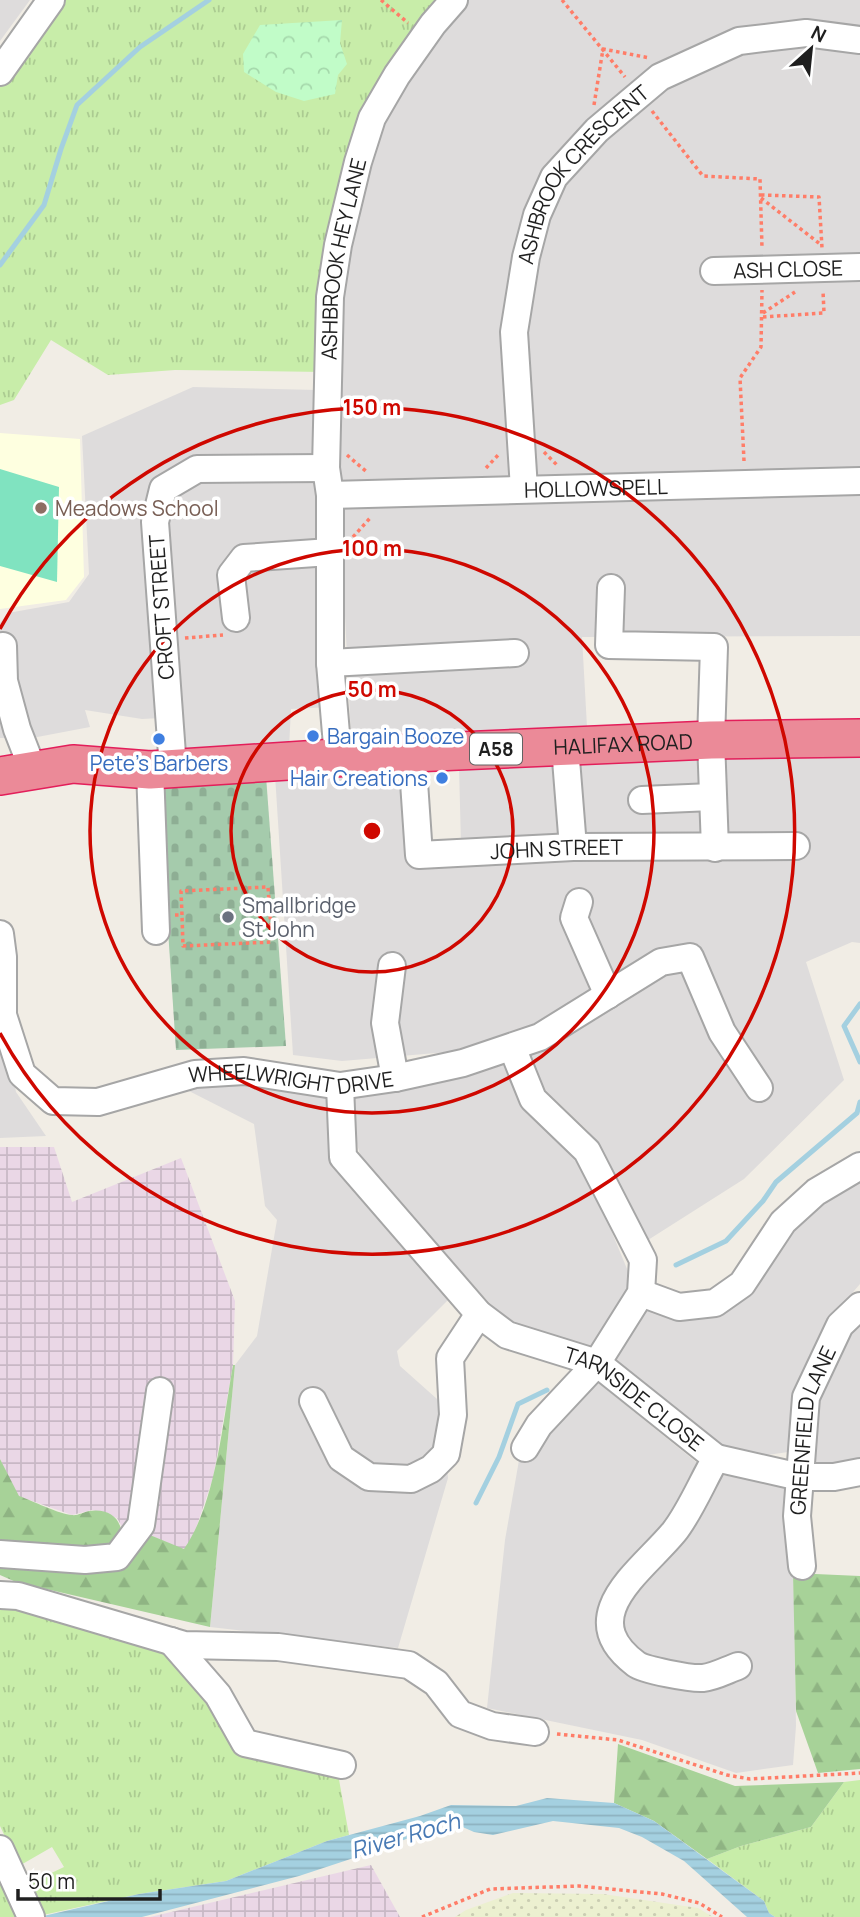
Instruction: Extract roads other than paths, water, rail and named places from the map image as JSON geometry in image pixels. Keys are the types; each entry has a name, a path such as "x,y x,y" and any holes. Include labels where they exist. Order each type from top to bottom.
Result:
{"highway":[{"name":"HALIFAX ROAD","path":"17,773 73,764 152,769 412,752 711,740 860,738"},
{"name":"HALIFAX ROAD","path":"0,801 152,769"}],"street":[{"path":"0,72 51,0"},
{"name":"ASHBROOK HEY LANE","path":"338,757 330,663 330,495 326,468 330,297 347,203 372,118 397,75 433,24 454,0"},
{"name":"ASHBROOK CRESCENT","path":"524,489 514,332 526,257 537,215 554,177 588,141 660,77 739,41 806,33 860,40"},
{"name":"ASH CLOSE","path":"714,271 822,262 860,267"},
{"name":"CROFT STREET","path":"165,921 152,769 164,639 155,522 163,489 197,469 326,468"},
{"name":"HOLLOWSPELL","path":"330,495 860,481"},
{"path":"236,618 231,575 244,558 330,557"},
{"path":"611,588 609,645 714,647 711,740 715,848"},
{"path":"3,646 4,681 17,729 17,773"},
{"path":"330,663 515,653"},
{"path":"565,747 573,847"},
{"name":"JOHN STREET","path":"412,752 419,855 573,847 796,846"},
{"path":"642,800 712,797"},
{"path":"576,910 608,995"},
{"name":"WHEELWRIGHT DRIVE","path":"0,934 3,957 3,1015 22,1074 53,1101 98,1102 195,1074 244,1071 340,1086 395,1078 463,1063 540,1037 661,962 690,957 722,1032 759,1088"},
{"path":"392,967 385,1023 395,1078"},
{"path":"512,1047 533,1099 587,1151 643,1260 640,1293 597,1363 539,1425 525,1448"},
{"name":"TARNSIDE CLOSE","path":"340,1086 343,1157 479,1314 507,1335 597,1363 716,1458 676,1530 627,1581 611,1607 611,1634 623,1654 643,1669 703,1678 738,1666"},
{"path":"640,1293 679,1307 715,1303 742,1284 783,1222 816,1192 860,1166"},
{"name":"GREENFIELD LANE","path":"803,1566 797,1516 806,1397 840,1325 860,1307"},
{"path":"313,1401 341,1458 369,1477 411,1479 431,1469 446,1454 449,1441 453,1415 450,1358 479,1314"},
{"path":"0,1555 85,1560 117,1558 141,1525 160,1391"},
{"path":"716,1458 800,1477 834,1477 860,1472"},
{"path":"0,1595 18,1596 184,1645 278,1647 409,1665 436,1683 460,1714 492,1726 535,1732"},
{"path":"171,1641 218,1695 245,1742 342,1765"},
{"path":"0,1849 31,1916"}],"water":[{"name":"River Roch","path":"547,1798 614,1803 654,1821 764,1901 769,1913 775,1917 747,1917 684,1861 642,1837 619,1828 553,1821 493,1835 474,1832 458,1825 437,1826 387,1847 299,1876 142,1917 39,1917 139,1894 226,1881 327,1841 451,1805 516,1806"}],"waterway":[{"path":"0,265 44,205 77,105 140,47 209,0"},
{"path":"860,1004 844,1026 860,1062"},
{"path":"676,1265 726,1241 763,1201 776,1182 857,1113 860,1102"},
{"path":"476,1503 499,1457 518,1404 547,1390"}],"place":[{"name":"Meadows School","path":"41,508"},
{"name":"Bargain Booze","path":"313,736"},
{"name":"Pete's Barbers","path":"159,739"},
{"name":"Hair Creations","path":"442,778"},
{"name":"Smallbridge St John","path":"228,917"}]}
